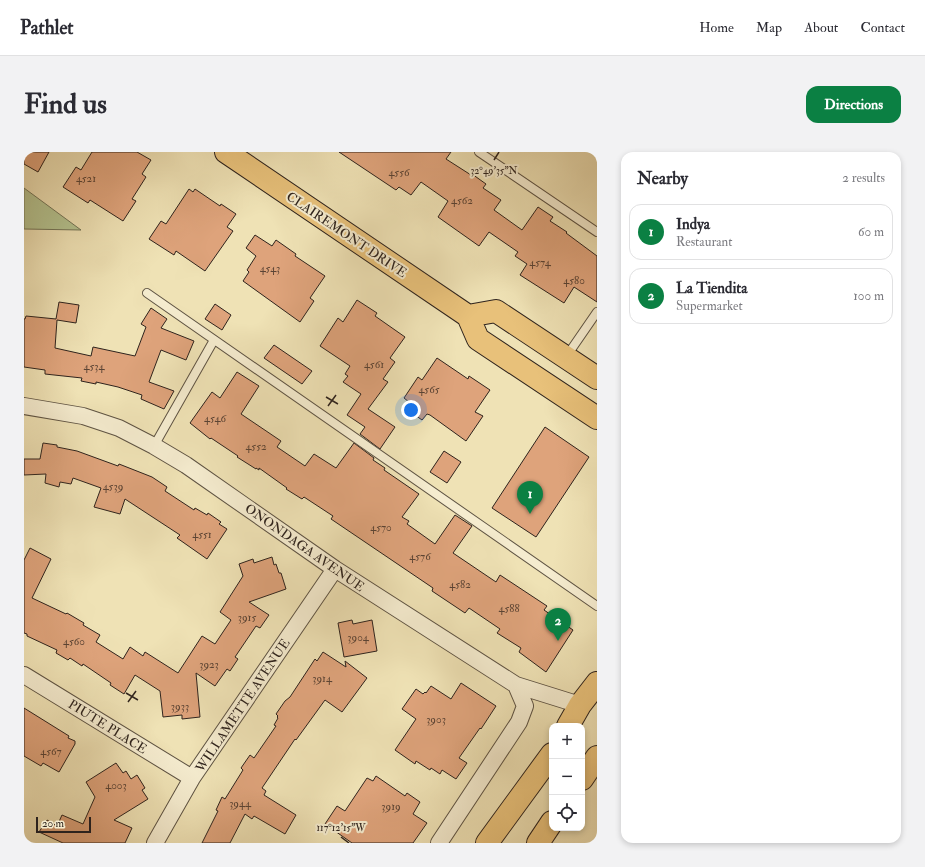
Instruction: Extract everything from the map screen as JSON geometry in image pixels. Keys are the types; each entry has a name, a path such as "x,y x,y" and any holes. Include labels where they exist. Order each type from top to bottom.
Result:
{"main road":[{"name":"CLAIREMONT DRIVE","path":"226,152 468,316"},
{"path":"597,378 496,311 468,316 478,339 597,418"},
{"path":"570,723 580,705 597,683"},
{"path":"585,775 597,757"},
{"path":"487,843 549,758"},
{"path":"538,843 549,826"}],"street":[{"name":"ONONDAGA AVENUE","path":"24,406 83,416 118,428 154,446 186,465 334,569 516,685 580,705"},
{"name":"WILLAMETTE AVENUE","path":"155,843 192,778 334,569"},
{"name":"PIUTE PLACE","path":"24,675 192,778"},
{"path":"439,843 519,722 525,706 516,685"}],"lane":[{"path":"479,152 597,232"},
{"path":"147,293 597,606"},
{"path":"566,357 597,312"},
{"path":"154,446 214,340"}],"green space":[{"path":"24,188 81,230 24,229"}],"building":[{"path":"24,152 49,152 38,172 24,164"},
{"path":"92,152 137,152 151,160 142,174 146,177 132,199 136,201 123,221 90,200 88,203 63,187 76,167 81,170"},
{"path":"339,152 451,152 446,159 486,184 483,188 501,200 494,210 522,230 538,207 553,217 550,221 567,232 566,233 597,256 597,302 574,287 564,303 520,275 527,264 515,256 518,252 489,232 479,246 438,217 448,201 421,182 411,195 399,187 396,190"},
{"path":"189,189 193,192 195,189 220,206 221,204 236,214 227,227 233,231 205,271 176,251 174,255 149,239 161,221 166,224"},
{"path":"255,235 272,246 276,240 296,254 295,256 325,276 310,298 314,301 300,322 243,281 249,272 247,270 256,256 246,248"},
{"path":"357,300 377,313 375,316 405,337 390,358 395,362 383,379 388,382 368,409 395,427 380,449 360,434 365,427 347,415 361,394 343,382 348,376 345,374 350,366 320,346 338,318 343,322"},
{"path":"59,302 79,305 76,323 57,320 55,348 91,356 93,347 135,356 146,327 141,324 151,308 167,319 161,328 194,341 186,360 161,350 149,382 174,391 164,409 141,399 142,395 118,387 96,382 96,384 81,381 82,378 45,374 45,370 24,367 24,319 26,316 56,319"},
{"path":"215,304 231,315 222,330 205,319"},
{"path":"274,345 312,371 302,384 264,358"},
{"path":"437,358 468,379 469,376 490,390 475,412 483,416 466,441 430,415 427,414 422,420 405,408 409,402 404,398 418,377 422,380"},
{"path":"237,372 259,386 241,414 281,441 277,447 305,466 314,454 336,468 354,443 374,458 373,460 385,468 384,470 419,494 402,517 409,521 407,524 435,544 455,515 472,526 453,553 496,582 500,575 547,606 544,610 573,630 546,672 519,652 521,648 497,633 500,629 469,608 465,613 432,591 433,588 331,519 333,516 304,497 302,499 286,489 287,488 259,468 259,470 256,469 237,457 238,456 211,438 210,439 190,423 212,392 220,398"},
{"path":"545,427 589,457 536,537 492,508"},
{"path":"43,443 57,445 57,447 77,451 118,466 119,464 152,477 167,487 165,491 194,510 195,508 207,515 208,513 221,522 219,524 227,529 207,559 177,538 180,535 125,499 120,514 94,507 101,488 73,478 71,484 60,482 59,487 45,483 46,474 24,475 24,459 40,459"},
{"path":"444,451 461,462 447,483 430,472"},
{"path":"30,548 51,559 32,598 66,614 67,613 84,623 83,625 100,635 96,642 123,659 130,647 143,656 145,652 178,673 202,636 215,644 231,620 220,612 243,576 239,564 253,559 254,563 272,557 274,565 276,564 279,573 281,573 286,589 249,602 269,615 260,628 256,626 235,657 238,659 230,671 227,669 215,686 196,673 200,717 182,719 182,715 163,717 160,691 135,675 124,694 110,685 111,683 83,664 82,666 70,658 68,660 56,653 57,650 27,636 27,634 24,633 24,560"},
{"path":"352,620 353,624 372,620 377,651 344,657 338,623"},
{"path":"323,652 346,667 345,661 367,678 342,712 325,700 296,740 295,739 262,788 266,791 264,795 296,815 285,834 254,816 252,819 245,814 230,843 202,843 218,811 216,810 222,797 225,799 243,770 241,768 250,755 254,758 276,726 274,725 278,716 276,714 285,701 290,697 315,659 317,661"},
{"path":"461,683 496,706 459,758 467,763 456,779 442,770 440,774 431,768 430,770 416,761 415,764 395,750 416,719 402,709 416,689 423,694 425,692 426,693 431,686 451,699"},
{"path":"24,708 69,736 68,738 75,741 75,744 59,772 43,763 41,766 24,756"},
{"path":"116,763 123,773 126,771 131,779 137,775 145,788 142,790 148,799 114,820 132,828 125,843 63,843 39,832 47,820 57,826 62,815 83,824 95,797 86,782"},
{"path":"376,776 405,796 407,793 420,802 413,814 427,823 413,843 352,843 325,824 337,806 345,811 367,778 373,781"}],"place":[{"name":"Indya","path":"530,514"},
{"name":"La Tiendita","path":"558,641"}]}
